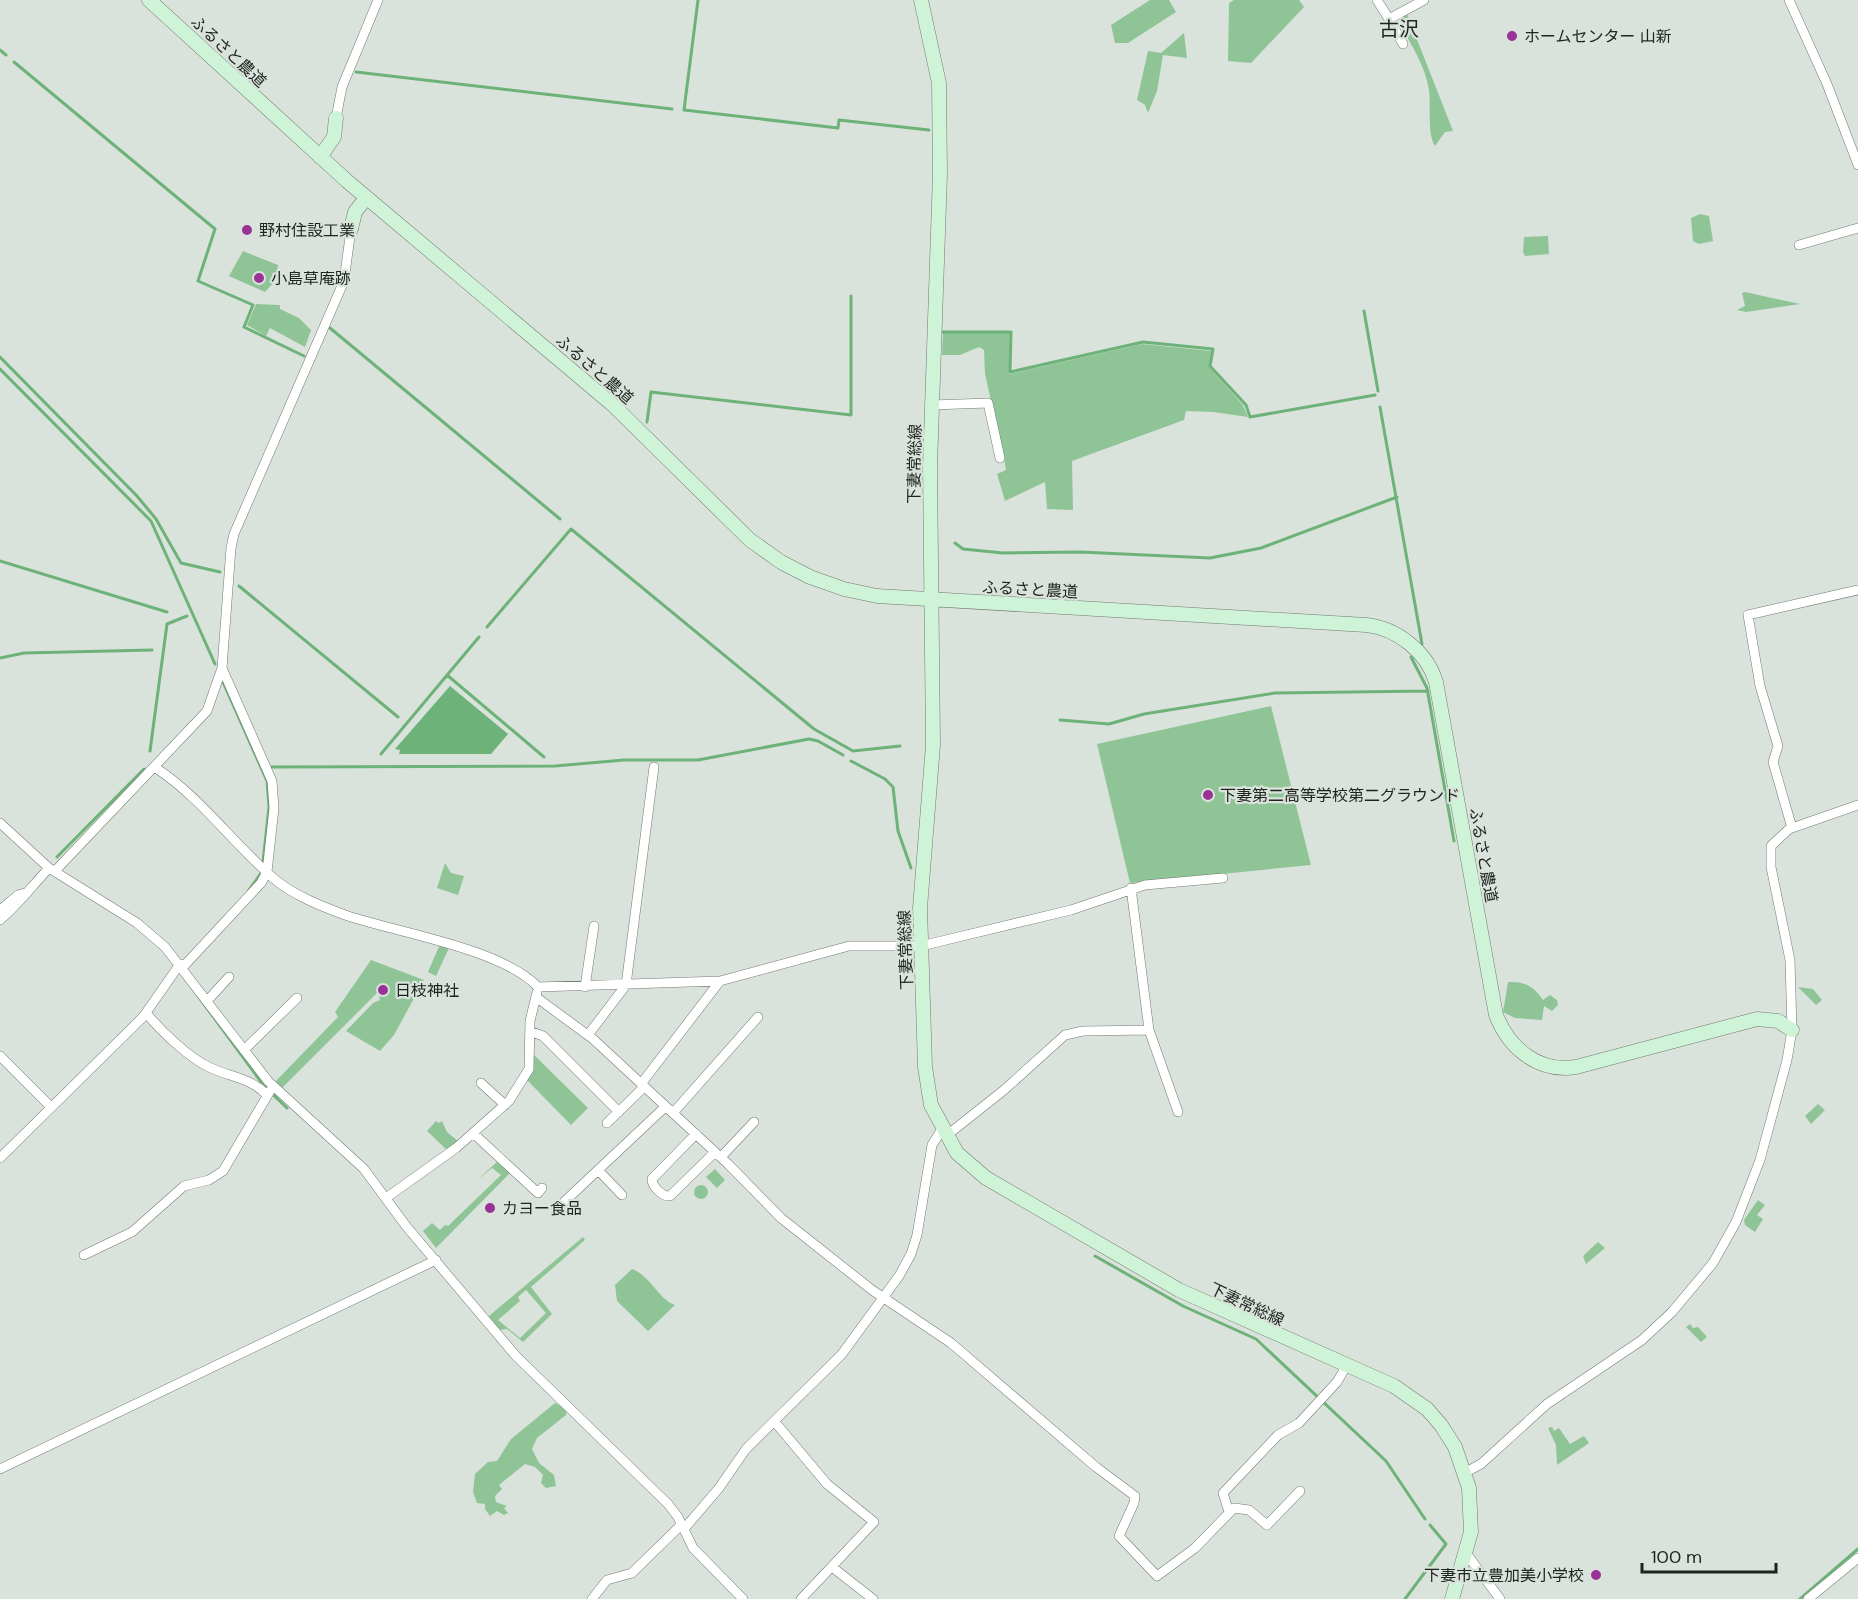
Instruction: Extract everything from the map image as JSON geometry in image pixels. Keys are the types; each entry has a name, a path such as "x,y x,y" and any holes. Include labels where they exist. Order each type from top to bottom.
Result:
{"street":[{"name":"ふるさと農道","path":"149,0 366,198 613,405 759,547 801,573 844,589 877,596 1366,625 1393,632 1418,652 1431,668 1436,682 1493,1006 1503,1031 1514,1046 1533,1060 1568,1068 1757,1019 1778,1021 1792,1030"},
{"path":"320,157 334,136 342,87 378,0"},
{"name":"下妻常総線","path":"921,0 936,62 939,92 940,190 932,405 932,754 922,852 921,946 926,1082 931,1105 944,1132 965,1161 986,1178 1140,1269 1237,1318 1395,1386 1416,1400 1441,1425 1466,1472 1472,1508 1471,1532 1452,1599"},
{"path":"1377,0 1403,44"},
{"path":"1389,19 1424,0"},
{"path":"1789,0 1827,84 1858,165"},
{"path":"0,910 52,870 156,768 207,711 222,668 234,534 344,281 354,215 366,198"},
{"path":"1799,245 1858,228"},
{"path":"932,405 988,403 1000,458"},
{"path":"1792,828 1773,762 1778,746 1760,686 1748,615 1858,590"},
{"path":"0,1158 146,1013 181,966 261,883 267,872 274,808 272,781 222,668"},
{"path":"588,1035 626,985 654,767"},
{"path":"156,768 181,788 279,882 321,905 349,916 495,960 523,973 537,992 588,1035 696,1134 781,1218 884,1297 951,1343 1096,1467 1135,1496 1119,1536 1157,1576 1195,1548 1234,1508 1244,1508 1267,1525 1300,1491"},
{"path":"1466,1472 1481,1464 1567,1388 1642,1340 1695,1288 1713,1263 1748,1196 1787,1060 1792,1030 1790,960 1770,855 1771,846 1777,838 1792,828 1858,805"},
{"path":"0,823 52,870 143,927 181,966 244,1050 269,1090"},
{"path":"537,992 585,987 720,981 849,946 921,946 1071,909 1131,888 1223,878"},
{"path":"1131,888 1149,1030 1178,1112"},
{"path":"0,920 22,900 25,893"},
{"path":"585,987 594,926"},
{"path":"207,1000 229,977"},
{"path":"607,1123 643,1086 720,981"},
{"path":"386,1198 474,1134 505,1106 529,1069 532,1032 530,1021 537,992"},
{"path":"244,1050 297,998"},
{"path":"146,1013 161,1030 204,1064 269,1090 348,1152 516,1356 668,1504 693,1548 743,1599"},
{"path":"564,1202 599,1171 619,1148 669,1110 758,1017"},
{"path":"592,1599 607,1580 632,1573 682,1527 719,1488 746,1449 842,1354 884,1297 911,1254 917,1235 932,1145 944,1132 997,1096 1065,1035 1083,1031 1149,1030"},
{"path":"532,1032 543,1036 619,1112"},
{"path":"0,1056 51,1107"},
{"path":"481,1083 505,1106"},
{"path":"84,1256 132,1232 184,1186 209,1180 222,1171 269,1090"},
{"path":"696,1134 652,1179 653,1184 663,1195 670,1196 754,1122"},
{"path":"474,1134 538,1193 543,1188"},
{"path":"599,1171 622,1195"},
{"path":"0,1469 436,1260"},
{"path":"1229,1512 1223,1493 1272,1440 1299,1423 1337,1382 1347,1365"},
{"path":"774,1420 827,1484 874,1522 801,1599"},
{"path":"1466,1553 1500,1599"},
{"path":"1808,1599 1858,1557"},
{"path":"832,1567 873,1599"}],"shaded area":[{"path":"1150,0 1169,0 1176,12 1128,43 1115,43 1111,25"},
{"path":"1234,0 1299,0 1304,7 1251,63 1228,61 1229,3"},
{"path":"1407,14 1453,131 1445,132 1435,146 1431,135 1430,96 1427,81 1400,24 1401,17"},
{"path":"1184,33 1187,58 1163,55 1157,91 1148,113 1145,105 1137,100 1148,51 1161,53"},
{"path":"1700,214 1709,216 1713,241 1699,244 1693,241 1691,218"},
{"path":"1548,236 1549,254 1525,256 1524,237"},
{"path":"243,251 278,265 276,280 265,292 229,276"},
{"path":"1742,293 1800,304 1746,312 1737,310 1745,306"},
{"path":"256,304 280,305 280,309 299,318 311,330 305,347 270,328 266,336 247,325"},
{"path":"943,333 1010,333 1009,374 1142,344 1212,351 1209,367 1243,405 1248,417 1186,411 1184,420 1072,461 1073,510 1047,509 1045,482 1005,501 997,474 1006,470 985,374 984,350 979,347 960,355 942,355"},
{"path":"450,686 508,734 491,754 399,754 400,750 395,749"},
{"name":"下妻第二高等学校第二グラウンド","path":"1271,706 1311,865 1130,883 1097,744"},
{"path":"445,863 451,873 464,876 458,895 437,888"},
{"path":"440,944 449,948 436,976 428,972"},
{"path":"371,960 424,980 394,1035 380,1051 346,1031 373,1003 380,1000 379,997 386,993 382,988 282,1088 275,1082 338,1017 335,1012"},
{"path":"1508,982 1528,985 1543,1000 1550,995 1557,1000 1558,1005 1552,1011 1544,1006 1542,1020 1515,1018 1503,1012"},
{"path":"1798,987 1813,989 1822,1000 1816,1005"},
{"path":"533,1054 588,1108 571,1125 527,1080"},
{"path":"1818,1104 1825,1110 1811,1124 1805,1116"},
{"path":"436,1121 439,1123 442,1121 447,1132 459,1142 447,1150 427,1131"},
{"path":"497,1162 510,1173 436,1248 423,1231 432,1223 440,1230 445,1225 448,1226 501,1175 492,1168 477,1180"},
{"path":"715,1169 725,1180 717,1188 706,1177"},
{"path":"701,1185 706,1187 708,1192 706,1197 701,1199 696,1197 694,1192 696,1187"},
{"path":"1758,1200 1765,1205 1757,1215 1763,1219 1755,1232 1745,1225 1744,1220"},
{"path":"583,1237 585,1240 531,1287 552,1314 523,1342 507,1329 500,1330 489,1316","holes":["526,1290 546,1313 520,1338 498,1320 520,1301 518,1297"]},
{"path":"1598,1242 1605,1248 1586,1264 1583,1256"},
{"path":"632,1269 639,1272 664,1298 675,1305 648,1331 617,1301 615,1285"},
{"path":"1690,1324 1693,1328 1698,1327 1707,1337 1701,1342 1686,1327"},
{"path":"555,1403 566,1409 566,1415 537,1438 532,1449 539,1463 554,1475 556,1486 546,1488 541,1483 543,1475 535,1467 525,1464 499,1485 502,1489 495,1496 496,1502 507,1506 504,1508 508,1513 504,1515 497,1511 490,1516 485,1509 485,1504 477,1503 473,1492 475,1474 488,1462 497,1461 511,1439"},
{"path":"1552,1427 1554,1431 1559,1428 1570,1444 1584,1436 1589,1443 1557,1465 1556,1445 1548,1428"}],"waterway":[{"path":"698,0 684,110 838,128 839,120 929,130"},
{"path":"0,50 6,55"},
{"path":"14,62 215,229 198,281 253,305 244,327 304,356"},
{"path":"356,72 672,109"},
{"path":"647,422 651,392 851,415 851,296"},
{"path":"1364,311 1378,391"},
{"path":"330,328 560,519"},
{"path":"943,332 1011,332 1010,372 1143,342 1213,349 1210,366 1246,405 1250,417 1375,395"},
{"path":"0,357 137,496 156,519 181,563 220,572"},
{"path":"0,369 151,521 215,664"},
{"path":"1380,407 1422,644"},
{"path":"955,543 963,549 1003,553 1080,552 1210,558 1261,548 1397,497"},
{"path":"487,627 571,529 814,729 853,751 900,746"},
{"path":"0,561 167,612"},
{"path":"239,586 398,717"},
{"path":"150,751 167,624 187,616"},
{"path":"381,754 479,637"},
{"path":"0,658 24,653 152,650"},
{"path":"1411,657 1427,688 1454,841"},
{"path":"447,675 544,757"},
{"path":"223,682 267,781 269,807 263,862"},
{"path":"1060,720 1109,724 1144,714 1275,693 1428,691"},
{"path":"272,767 555,766 624,760 698,760 809,739 818,741 843,755"},
{"path":"851,761 885,779 893,787 898,831 911,868"},
{"path":"57,857 144,769"},
{"path":"249,890 262,872"},
{"path":"182,974 264,1086 287,1108"},
{"path":"1095,1256 1183,1306 1256,1339 1386,1461 1425,1519"},
{"path":"1405,1599 1446,1544 1430,1525"},
{"path":"1800,1599 1858,1549"}],"place":[{"name":"ホームセンター 山新","path":"1512,36"},
{"name":"野村住設工業","path":"247,230"},
{"name":"小島草庵跡","path":"259,278"},
{"name":"下妻第二高等学校第二グラウンド","path":"1208,795"},
{"name":"日枝神社","path":"383,990"},
{"name":"カヨー食品","path":"490,1208"},
{"name":"下妻市立豊加美小学校","path":"1596,1575"}],"district":[{"name":"古沢","path":"1399,29"}]}
